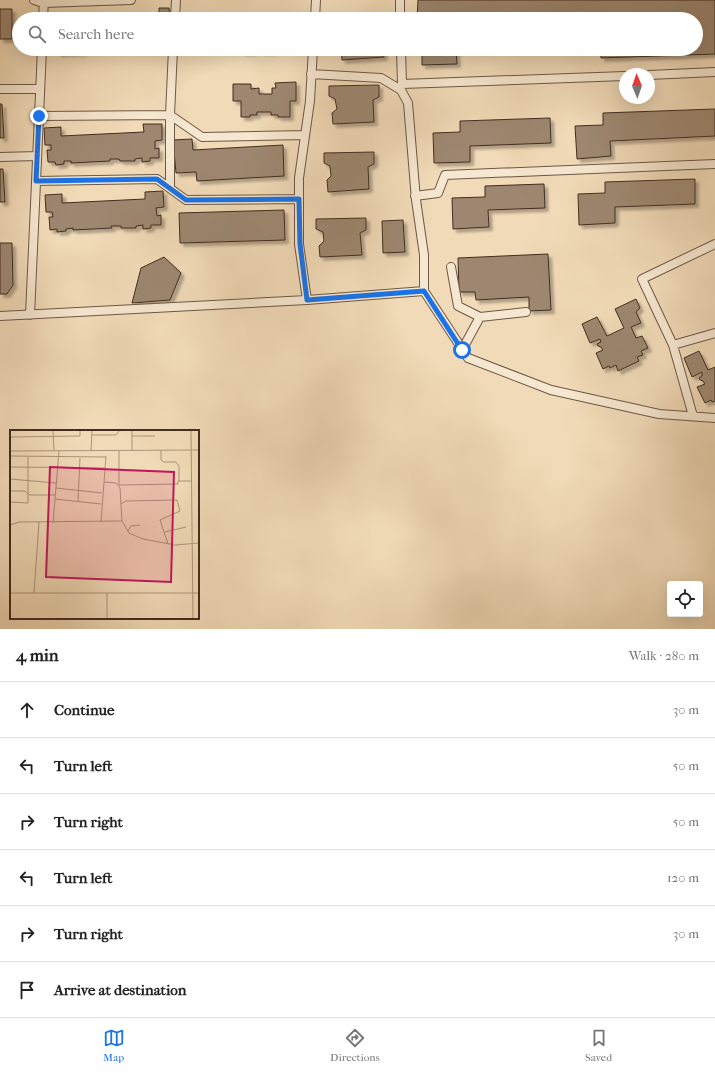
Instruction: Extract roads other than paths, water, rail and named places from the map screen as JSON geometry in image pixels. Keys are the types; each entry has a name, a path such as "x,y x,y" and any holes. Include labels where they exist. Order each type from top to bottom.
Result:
{"lane":[{"path":"34,0 44,2 131,0"},
{"path":"175,12 176,0"},
{"path":"315,12 316,0"},
{"path":"400,0 400,12"},
{"path":"43,12 44,2"},
{"path":"30,315 42,56"},
{"path":"170,188 170,115 173,56"},
{"path":"307,300 300,244 299,178 310,101 313,56"},
{"path":"401,56 402,84 619,76"},
{"path":"655,75 715,72"},
{"path":"312,74 381,78 400,90 408,103 415,196 424,255 424,291 468,358 551,390 659,414 715,418"},
{"path":"0,89 40,89"},
{"path":"39,116 170,115 202,137 305,135"},
{"path":"0,157 37,156"},
{"path":"415,196 438,193 445,175 715,164"},
{"path":"36,181 157,179 186,200 299,199"},
{"path":"693,416 673,345 642,279 715,244"},
{"path":"451,267 458,306 480,317 526,312"},
{"path":"0,316 307,300 424,291"},
{"path":"462,350 480,317"},
{"path":"673,345 715,333"}]}
